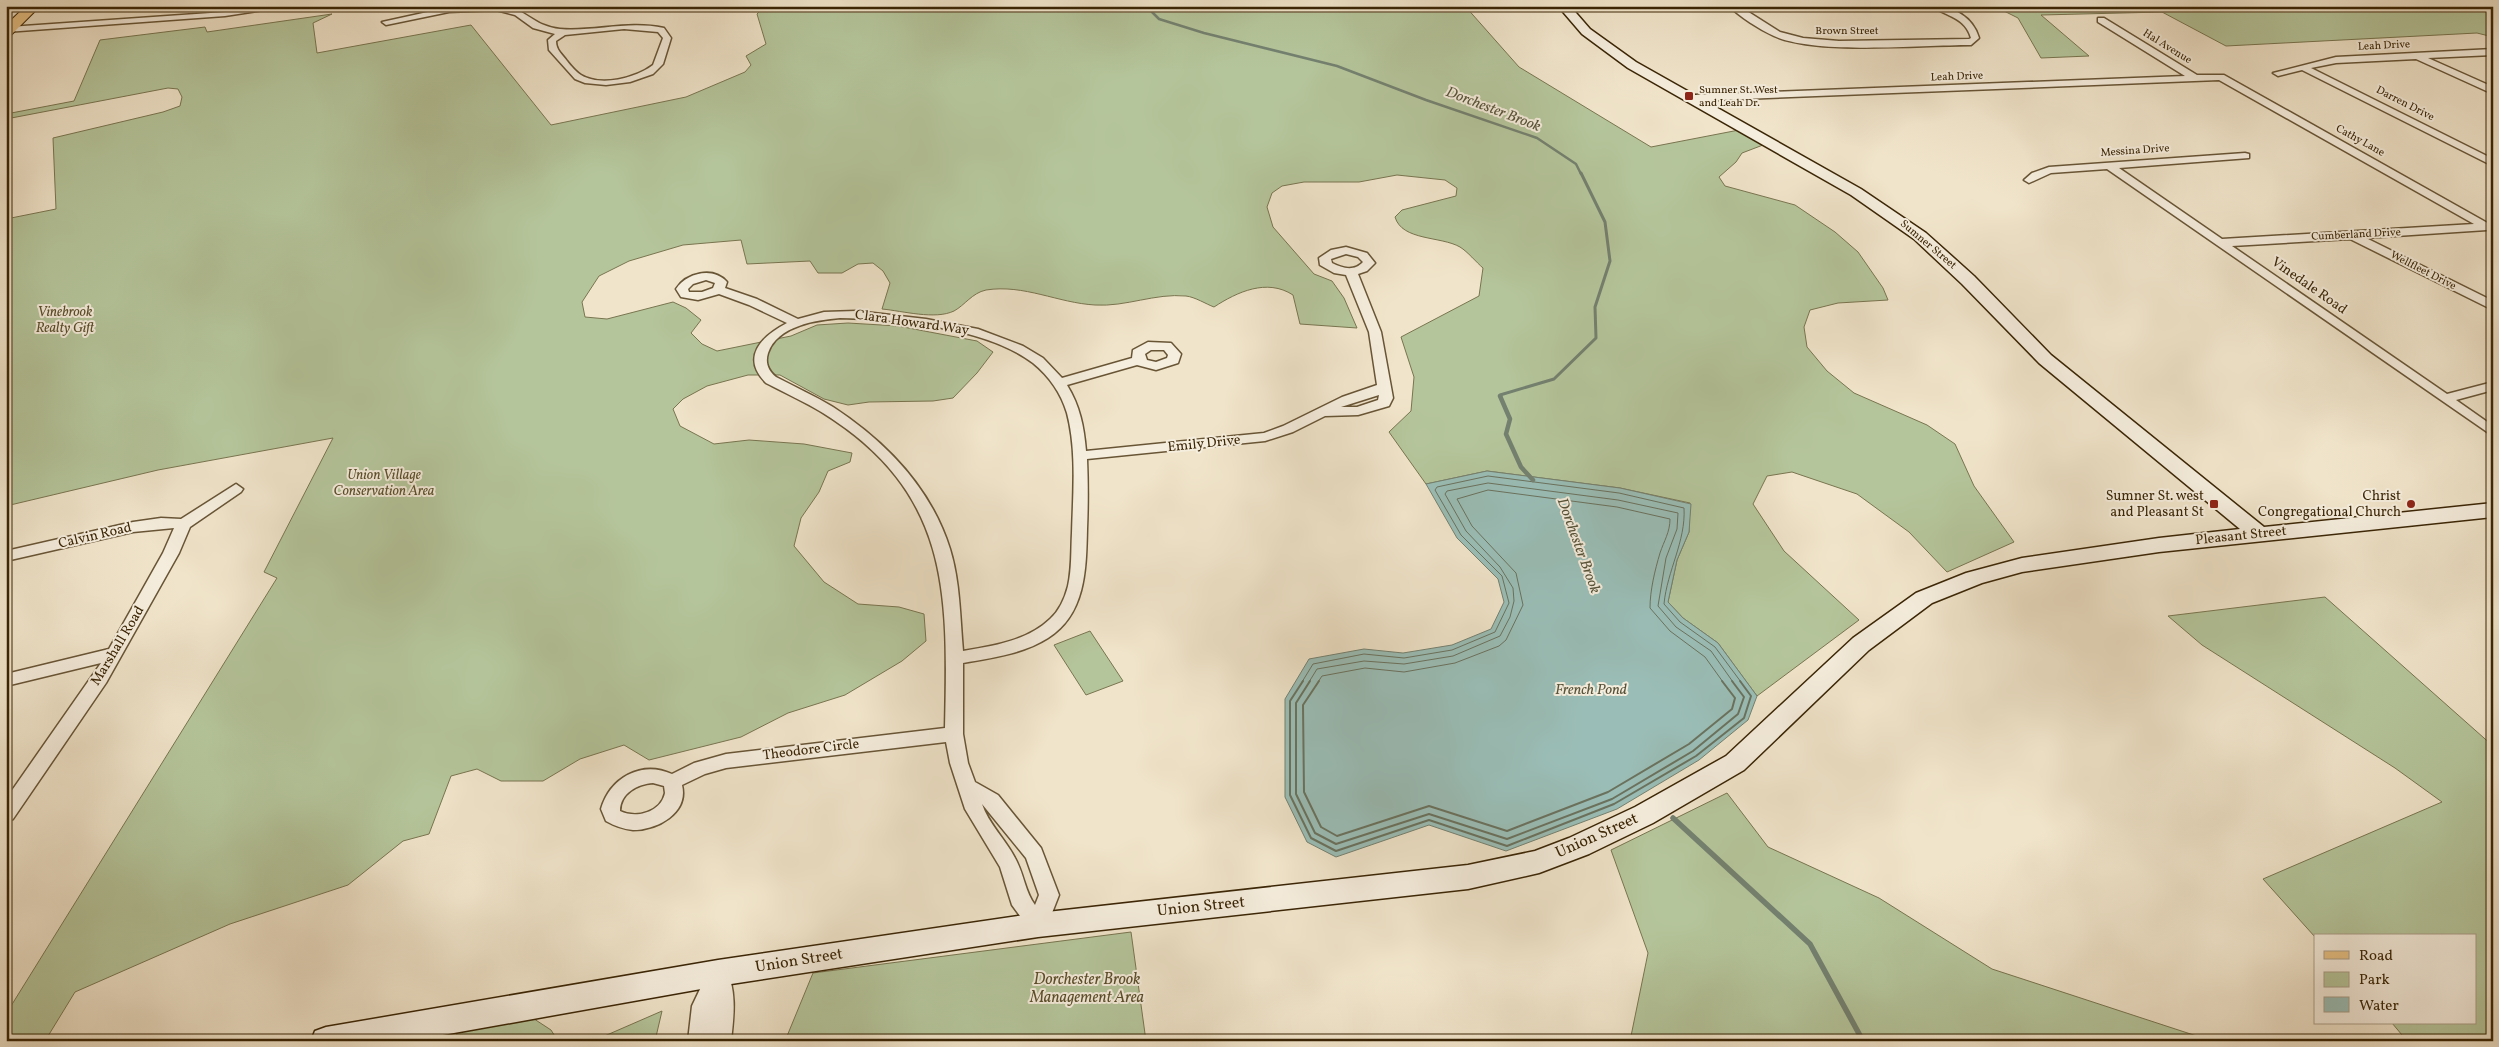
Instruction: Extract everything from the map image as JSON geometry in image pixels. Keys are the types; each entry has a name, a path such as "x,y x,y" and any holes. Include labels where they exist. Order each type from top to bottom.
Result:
{"main road":[{"path":"7,31 34,6"},
{"name":"Sumner Street","path":"1564,6 1582,28 1598,42 1632,65 1856,192 1920,236 1968,280 2045,359 2258,533"},
{"name":"Pleasant Street","path":"1991,573 2022,565 2095,554 2258,533 2493,510"},
{"name":"Union Street","path":"326,1041 718,973 1038,925 1468,877 1509,870 1539,862 1579,846 1644,815 1735,763 1861,644 1892,620 1924,598 1991,573"}],"street":[{"path":"7,31 162,19 286,6"},
{"path":"417,6 423,15"},
{"name":"Brown Street","path":"1733,6 1777,34 1803,41 1839,44 1971,42"},
{"path":"1854,6 1877,6"},
{"path":"1936,6 1960,16 1972,26 1975,38 1971,42 1977,51"},
{"path":"386,22 465,8 499,8 520,13 536,27 563,32 651,28 665,32 667,38 659,63 652,71 629,79 600,82 579,78 552,48 552,40 563,32"},
{"path":"150,30 162,19"},
{"name":"Hal Avenue","path":"2101,20 2195,78"},
{"name":"Leah Drive","path":"2278,74 2305,68 2326,60 2493,52"},
{"path":"2416,56 2493,91"},
{"name":"Darren Drive","path":"2305,68 2493,163"},
{"name":"Leah Drive","path":"1693,98 2221,77"},
{"name":"Cathy Lane","path":"2221,77 2490,227"},
{"name":"Messina Drive","path":"2029,180 2036,174 2049,170 2245,156"},
{"name":"Vinedale Road","path":"2109,166 2493,432"},
{"name":"Cumberland Drive","path":"2220,243 2490,227"},
{"name":"Wellfleet Drive","path":"2352,235 2493,306"},
{"name":"Emily Drive","path":"1079,456 1265,436 1287,431 1324,412 1358,411 1379,406 1386,398 1374,332 1351,272"},
{"path":"718,290 753,302 797,324"},
{"name":"Clara Howard Way","path":"954,658 1001,650 1028,641 1055,624 1071,606 1076,589 1078,564 1079,440 1073,409 1060,383 1034,360 1014,347 990,336 965,329 848,314 822,316 780,332 762,348 759,360 762,371 771,380 845,421 870,441 902,473 928,513 942,549 949,584 954,658 954,734 959,763 974,810 1008,862 1015,878 1019,899 1038,925"},
{"path":"1060,383 1139,360"},
{"path":"2445,399 2493,386"},
{"path":"184,524 236,490"},
{"name":"Calvin Road","path":"6,556 133,527 161,523 184,524"},
{"name":"Marshall Road","path":"6,814 100,679 167,562 184,524"},
{"path":"6,680 115,653"},
{"name":"Theodore Circle","path":"672,782 700,768 726,761 954,734"},
{"path":"968,787 991,800 1034,854 1050,895 1038,925"},
{"path":"699,1041 703,1006 718,973"},
{"path":"718,973 725,1003 720,1041"}],"green space":[{"path":"762,6 1465,6 1519,67 1651,147 1739,130 1763,145 1742,153 1736,162 1719,177 1725,186 1795,205 1835,232 1858,252 1883,288 1888,300 1838,303 1810,310 1804,327 1807,347 1827,371 1854,393 1927,425 1955,444 1974,486 2014,542 1947,572 1909,532 1857,494 1792,472 1767,476 1753,504 1784,551 1859,620 1757,696 1718,643 1683,618 1668,602 1677,560 1689,532 1690,503 1620,488 1487,471 1426,484 1389,432 1411,411 1414,377 1401,337 1479,296 1483,268 1469,254 1452,244 1423,237 1405,230 1399,225 1395,217 1402,210 1456,196 1457,188 1445,180 1397,175 1359,182 1304,182 1282,186 1272,193 1267,207 1273,227 1314,274 1332,281 1344,298 1357,328 1300,324 1293,295 1283,290 1263,287 1232,296 1214,307 1186,296 1163,296 1118,304 1095,305 1081,304 1014,290 986,290 973,296 954,311 946,314 919,314 882,309 890,283 883,271 873,263 858,264 842,273 818,273 810,261 747,264 741,240 683,245 629,261 599,276 582,302 585,317 607,319 673,302 686,308 701,320 691,333 702,344 717,351 791,336 817,325 848,323 898,326 977,341 993,352 977,373 953,398 933,401 869,402 848,405 824,399 780,375 748,375 707,386 683,399 673,409 680,426 714,444 749,440 804,444 852,453 850,462 828,471 819,492 801,518 794,546 824,582 858,604 899,607 924,614 926,641 902,661 845,695 788,713 741,737 649,760 624,745 580,759 543,781 501,781 477,769 451,776 429,834 403,841 348,885 230,924 75,992 45,1041 6,1041 6,1014 277,578 264,572 333,438 158,470 6,506 6,219 56,209 53,138 163,112 180,106 182,97 178,89 168,88 6,119 6,114 74,101 100,40 205,27 207,32 332,14 313,23 317,53 471,25 551,125 686,97 745,72 751,65 746,56 766,44 757,14 763,8"},
{"path":"1994,6 2493,6 2493,37 2477,33 2226,46 2162,12 2041,15 2089,56 2041,58 2018,18"},
{"path":"2325,597 2493,746 2493,1041 2407,1041 2393,1024 2476,1024 2476,934 2314,934 2314,936 2263,879 2442,802 2395,768 2202,645 2168,616"},
{"path":"1090,631 1123,681 1086,695 1054,645"},
{"path":"1727,793 1768,847 1879,898 1992,969 2212,1041 1630,1041 1648,953 1611,850"},
{"name":"Dorchester Brook Management Area","path":"1131,932 1146,1041 785,1041 813,973"},
{"path":"522,1011 551,1030 558,1041 454,1041 464,1018"},
{"path":"662,1011 655,1041 593,1041"}],"water":[{"name":"French Pond","path":"1487,471 1620,488 1691,504 1689,532 1677,560 1668,602 1683,618 1718,643 1757,696 1748,720 1699,760 1617,809 1506,851 1429,825 1336,857 1307,842 1285,797 1285,699 1309,659 1364,649 1403,653 1452,645 1491,629 1504,602 1498,579 1457,538 1426,484"}],"waterway":[{"name":"Dorchester Brook","path":"1160,6 1150,10 1159,19 1204,33 1337,66 1426,100 1537,138 1576,164 1581,174"},
{"name":"Dorchester Brook","path":"1501,397 1500,395 1554,379 1596,338 1595,307 1610,261 1605,222 1581,173"},
{"name":"Dorchester Brook","path":"1500,396 1510,419 1506,434 1521,467 1533,480"},
{"name":"Dorchester Brook","path":"1673,818 1810,944 1863,1041"}],"place":[{"name":"Sumner St. West and Leah Dr.","path":"1689,96"},
{"name":"Sumner St. west and Pleasant St","path":"2214,504"},
{"name":"Christ Congregational Church","path":"2411,504"}],"park label":[{"name":"Vinebrook Realty Gift","path":"65,320"},
{"name":"Union Village Conservation Area","path":"384,484"}]}
